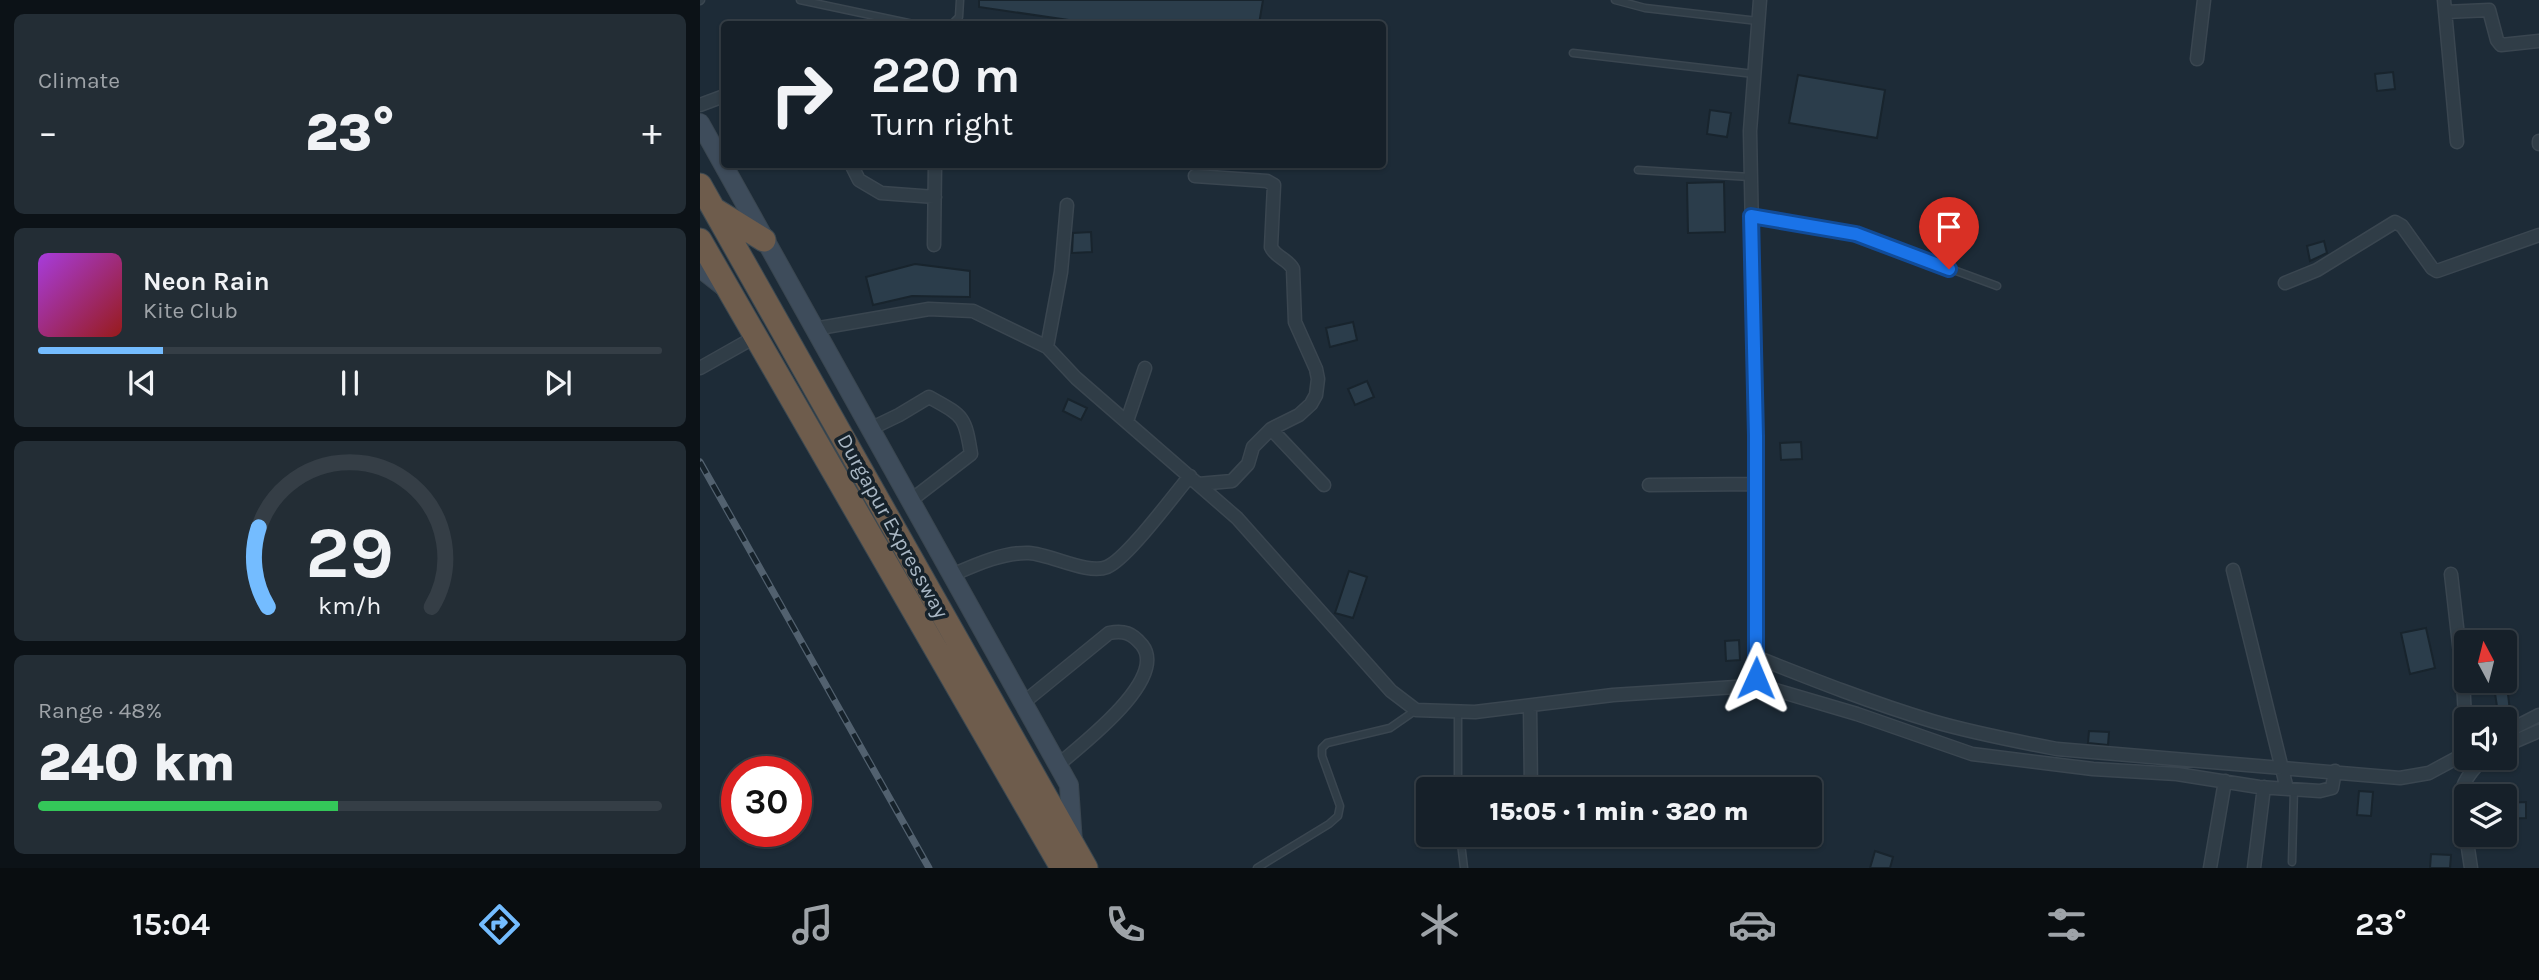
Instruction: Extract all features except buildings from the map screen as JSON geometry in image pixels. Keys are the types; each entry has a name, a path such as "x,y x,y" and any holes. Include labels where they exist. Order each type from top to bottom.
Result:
{"highway":[{"name":"Durgapur Expressway","path":"700,185 1086,868"},
{"path":"714,210 764,240"},
{"name":"Durgapur Expressway","path":"700,240 1062,868"}],"street":[{"path":"1756,672 1750,131 1760,0"},
{"path":"2197,59 2204,0"},
{"path":"2457,142 2444,6 2488,10 2501,46 2539,41"},
{"path":"700,105 721,97"},
{"path":"700,123 721,161"},
{"path":"725,168 1069,785 1074,846"},
{"path":"853,168 859,180 881,193 935,197"},
{"path":"934,245 935,168"},
{"path":"952,575 1010,555 1029,553 1093,568 1105,568 1121,559 1194,480 1232,481 1248,464 1253,447 1271,429 1299,415 1311,404 1316,395 1318,379 1295,322 1293,269 1288,262 1274,253 1271,247 1274,185 1267,181 1195,176"},
{"path":"1047,347 1061,272 1067,205"},
{"path":"2285,283 2317,270 2395,222 2402,226 2432,268 2437,271 2539,235"},
{"path":"700,268 729,290"},
{"path":"814,329 929,309 973,311 1047,347 1076,378 1237,518 1391,691 1416,710 1458,712 1530,706 1756,672 1829,687 1933,721 2057,749 2400,778 2429,773 2454,759"},
{"path":"700,368 755,337"},
{"path":"1127,421 1145,369"},
{"path":"870,429 929,397 958,413 967,425 971,454 910,501"},
{"path":"1271,429 1324,485"},
{"path":"1648,485 1756,484"},
{"path":"2233,570 2259,680 2290,789"},
{"path":"2451,574 2464,707"},
{"path":"1023,703 1109,633 1121,631 1134,636 1146,650 1149,663 1145,676 1127,700 1058,765"},
{"path":"1756,672 1857,714 1972,754 2093,769 2177,774 2290,789 2329,790 2335,771"},
{"path":"1530,706 1531,777"},
{"path":"2517,726 2539,715"},
{"path":"2517,740 2539,731"},
{"path":"2210,868 2225,781"},
{"path":"2254,868 2264,787"},
{"path":"2468,847 2471,868"}],"lane":[{"path":"800,0 899,21"},
{"path":"955,21 959,17 960,0"},
{"path":"1615,0 1645,8 1758,21"},
{"path":"1573,53 1754,74"},
{"path":"1638,170 1750,177"},
{"path":"1751,216 1856,234 1997,286"},
{"path":"1257,868 1338,816 1340,806 1322,756 1322,748 1327,743 1390,728 1416,710"},
{"path":"1458,712 1458,777"},
{"path":"2290,789 2292,862"},
{"path":"1461,847 1464,868"}],"railway":[{"path":"700,462 929,868"}],"route":[{"path":"1756,678 1756,436 1751,216 1856,234 1949,269"}]}
